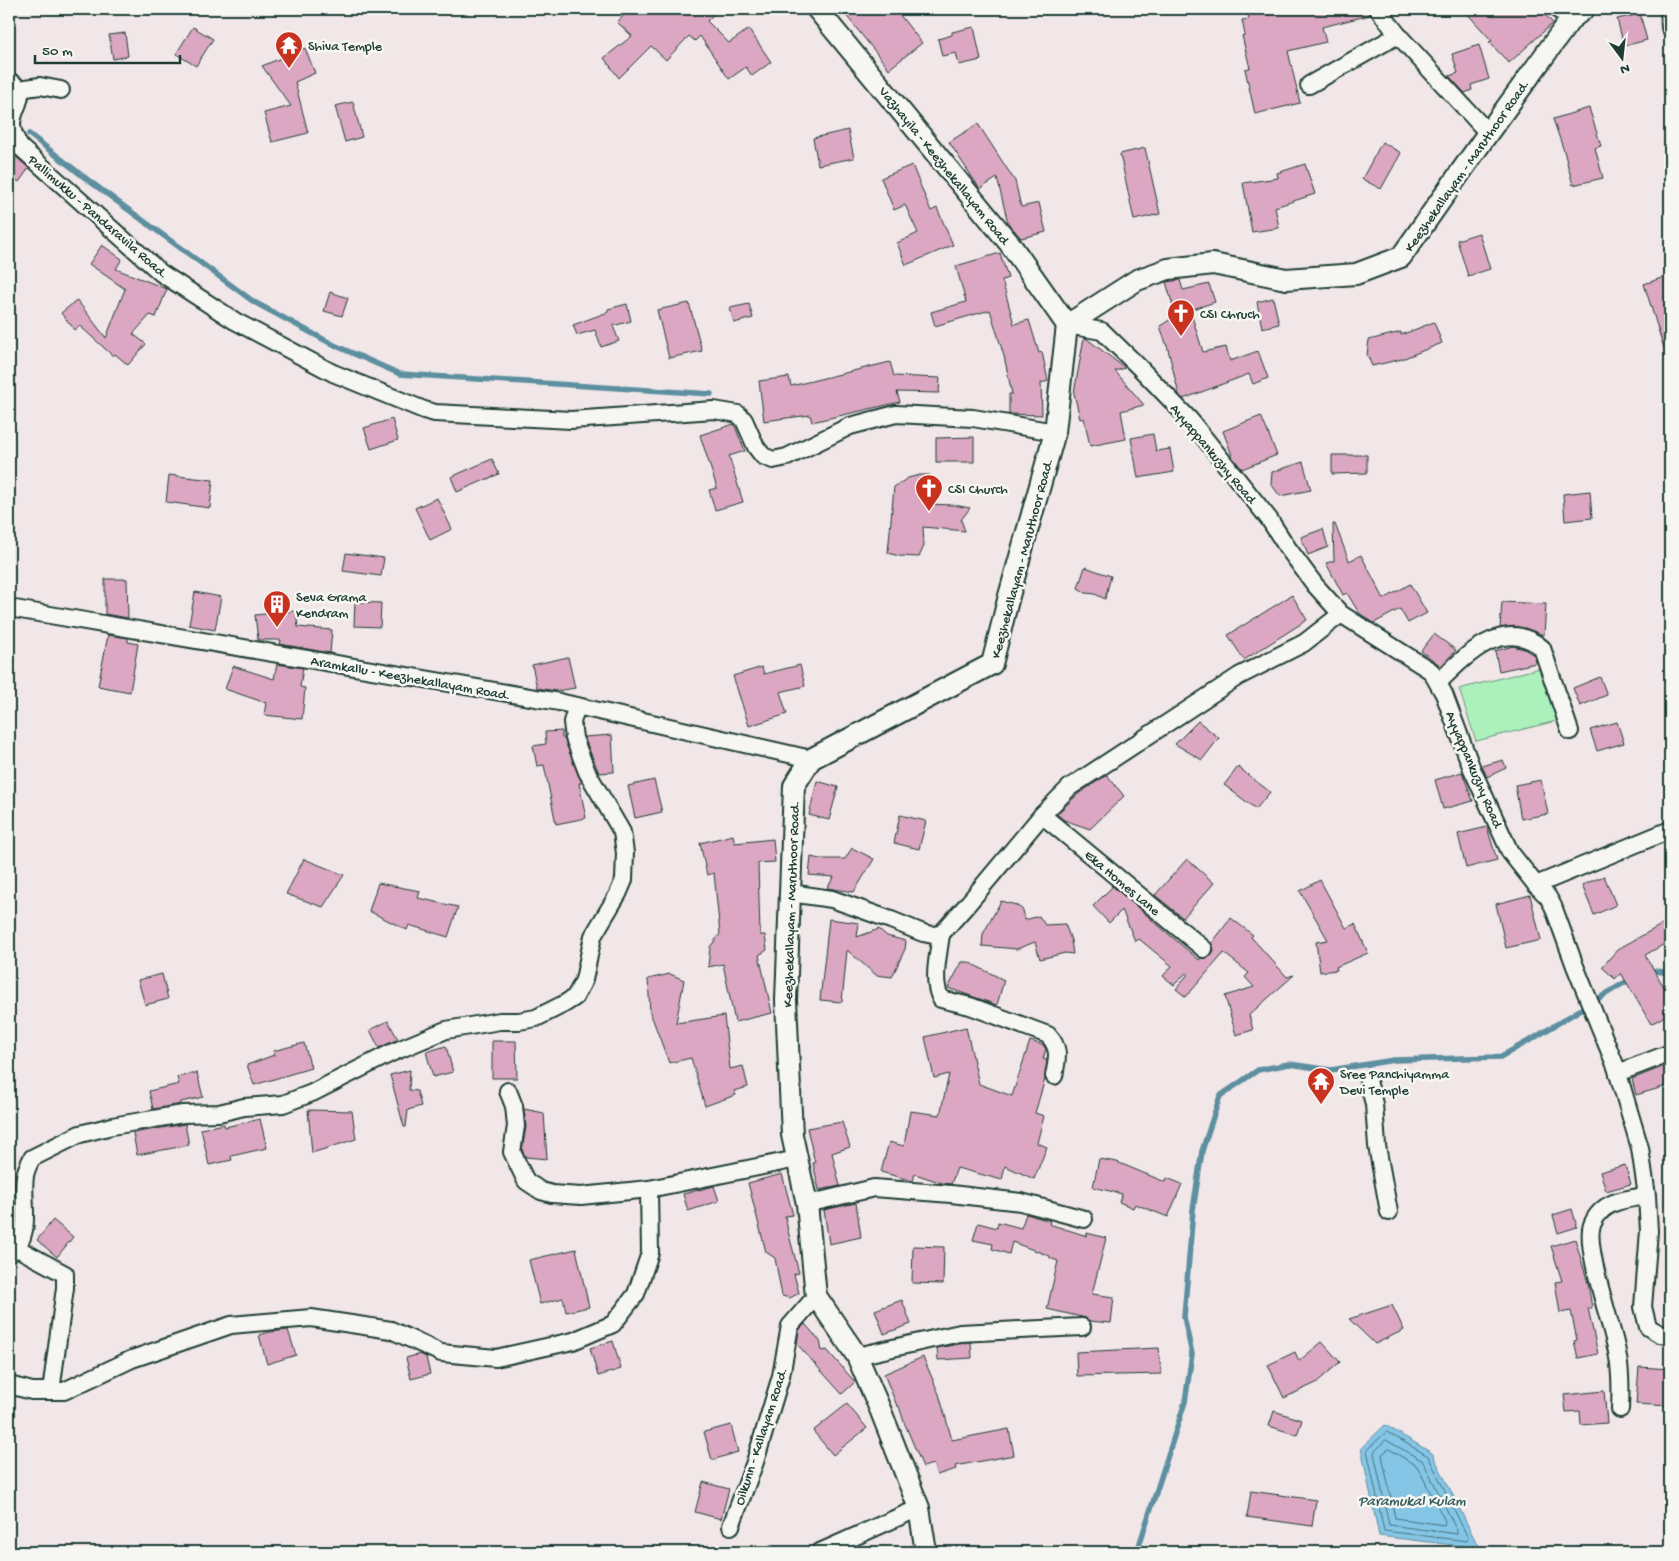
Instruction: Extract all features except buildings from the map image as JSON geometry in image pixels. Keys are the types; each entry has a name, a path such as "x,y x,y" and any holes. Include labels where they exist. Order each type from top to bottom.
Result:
{"street":[{"name":"Vazhayila - Keezhekallayam Road","path":"817,9 1010,244 1067,325"},
{"path":"1378,9 1398,35 1488,133"},
{"path":"1669,9 1670,28"},
{"name":"Keezhekallayam - Maruthoor Road.","path":"926,1552 919,1508 880,1409 857,1356 816,1296 807,1204 792,1135 786,1000 794,786 811,759 992,664 1055,432 1067,325 1137,280 1168,270 1213,264 1286,278 1356,274 1400,257 1571,12"},
{"path":"1309,86 1398,35"},
{"path":"14,85 40,86 61,90"},
{"name":"Pallimukku - Pandaravila Road.","path":"14,85 21,96 12,121 13,135 20,147 161,273 235,321 333,373 424,410 435,413 571,420 714,410 724,411 738,414 744,420 756,447 763,456 773,460 787,457 850,426 896,414 973,418 1055,432"},
{"name":"Ayyappankuzhy Road","path":"1067,325 1102,331 1190,420 1269,519 1309,577 1341,614 1431,670 1444,694 1472,769 1510,852 1548,897 1553,906 1618,1073 1640,1148 1647,1196 1649,1231 1643,1306 1648,1327 1660,1334 1670,1335"},
{"name":"Aramkallu - Keezhekallayam Road.","path":"9,608 577,706 811,759"},
{"path":"790,893 832,899 923,933 933,936 941,934 1042,815 1070,787 1239,676 1304,643 1341,614"},
{"path":"1438,684 1461,659 1483,644 1503,638 1519,636 1532,640 1542,648 1570,731"},
{"path":"51,1391 65,1288 65,1274 13,1250 25,1229 25,1177 32,1158 80,1134 112,1126 182,1114 219,1112 283,1104 312,1093 391,1053 446,1030 500,1021 519,1021 536,1018 575,997 584,980 593,936 618,894 624,880 625,853 622,832 587,772 574,738 572,722 577,706"},
{"name":"Eka Homes Lane","path":"1042,815 1204,949"},
{"path":"1536,885 1670,830"},
{"path":"941,934 937,974 937,992 940,999 970,1006 1048,1035 1054,1041 1058,1051 1054,1076"},
{"path":"1618,1073 1670,1053"},
{"path":"1368,1081 1374,1104 1377,1146 1389,1212"},
{"path":"508,1091 514,1106 516,1126 512,1152 526,1181 541,1191 581,1196 649,1189 797,1159"},
{"path":"807,1204 874,1188 1020,1202 1084,1219"},
{"path":"9,1385 32,1391 64,1391 132,1359 231,1325 311,1318 391,1330 441,1353 496,1358 573,1341 613,1324 636,1294 650,1253 649,1189"},
{"path":"1620,1409 1621,1382 1617,1351 1596,1269 1590,1232 1603,1208 1619,1201 1647,1196"},
{"name":"Oilkunn - Kallayam Road.","path":"731,1526 754,1462 781,1376 790,1326 816,1296"},
{"path":"857,1356 960,1333 1082,1327"},
{"path":"820,1552 919,1508"}],"green space":[{"path":"1540,668 1560,720 1476,741 1459,689"}],"water":[{"name":"Paramukal Kulam","path":"1385,1425 1432,1453 1479,1548 1379,1536 1361,1448"}],"waterway":[{"path":"29,134 88,180 254,302 334,345 400,374 711,394"},
{"path":"1649,970 1670,973"},
{"path":"1137,1552 1185,1402 1192,1354 1184,1317 1193,1210 1202,1151 1220,1096 1258,1070 1289,1064 1331,1070 1394,1060 1500,1057 1632,978"}],"place":[{"name":"Shiva Temple","path":"289,69"},
{"name":"CSI Chruch","path":"1181,337"},
{"name":"CSI Church","path":"929,512"},
{"name":"Seva Grama Kendram","path":"277,628"},
{"name":"Sree Panchiyamma Devi Temple","path":"1321,1105"}]}
